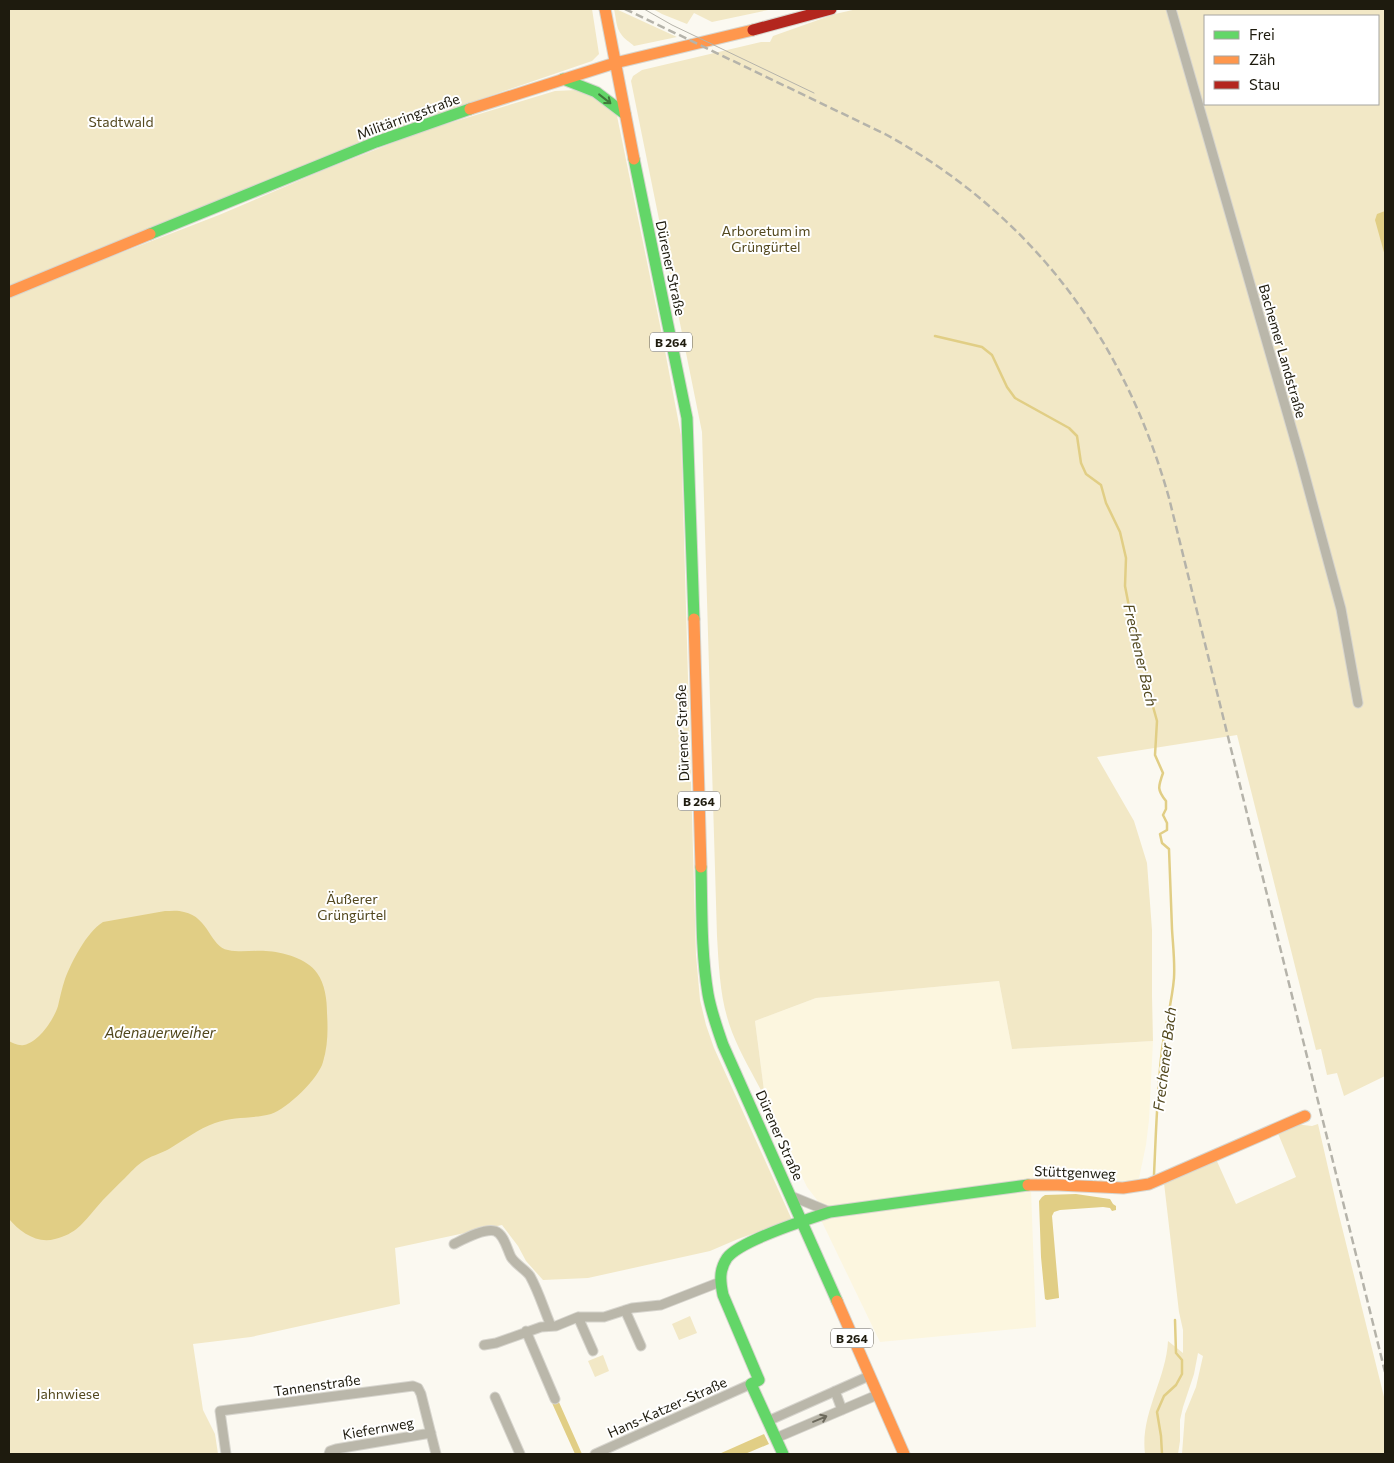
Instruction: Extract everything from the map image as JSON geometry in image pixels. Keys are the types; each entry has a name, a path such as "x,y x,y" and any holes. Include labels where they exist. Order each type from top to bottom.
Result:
{"main road":[{"name":"Dürener Straße","path":"605,9 687,418 704,962 708,995 723,1045 904,1454"},
{"name":"Militärringstraße","path":"9,292 376,142 491,102 615,64 767,27 831,9"},
{"path":"563,79 596,92 625,114"},
{"name":"Stüttgenweg","path":"720,1282 721,1270 728,1257 740,1247 801,1221 830,1212 1029,1185 1052,1184 1124,1188 1141,1186 1156,1182 1305,1116"},
{"path":"720,1282 723,1295 759,1380 751,1384 783,1454"}],"street":[{"name":"Bachemer Landstraße","path":"1172,9 1339,601 1358,703"},
{"path":"790,1195 830,1212"},
{"path":"454,1244 469,1236 489,1231 495,1231 500,1234 512,1258 528,1274 551,1326"},
{"path":"484,1345 496,1343 526,1331 551,1326 578,1317 610,1316 625,1310 660,1305 720,1282"},
{"path":"625,1310 641,1346"},
{"path":"578,1317 594,1351"},
{"path":"526,1331 554,1399"},
{"path":"768,1421 869,1376"},
{"name":"Hans-Katzer-Straße","path":"595,1454 751,1384"},
{"name":"Tannenstraße","path":"226,1454 220,1411 413,1386 418,1388 421,1394 431,1432"},
{"path":"835,1391 842,1410"},
{"path":"776,1438 877,1396"},
{"path":"494,1397 520,1454"},
{"path":"431,1432 436,1454"},
{"name":"Kiefernweg","path":"329,1453 336,1449 431,1432"}],"shaded area":[{"path":"999,981 1012,1049 1153,1041 1149,1120 1138,1183 1031,1189 1036,1327 880,1342 822,1222 817,1200 807,1187 765,1098 755,1021 816,998"}],"green space":[{"name":"Stadtwald","path":"9,9 592,9 599,54 592,61 373,137 9,287"},
{"path":"614,9 677,37 634,46 619,32"},
{"path":"653,9 773,9 712,22 694,13 687,24"},
{"name":"Arboretum im Grüngürtel","path":"857,9 1385,9 1385,1076 1344,1096 1337,1073 1327,1075 1321,1049 1316,1050 1237,735 1097,757 1134,821 1147,863 1152,930 1153,1041 1012,1049 999,981 816,998 755,1021 765,1098 732,1032 725,1009 721,985 717,936 702,432 631,81 633,76 642,70 761,42 770,42 773,36 835,14"},
{"name":"Äußerer Grüngürtel","path":"576,90 595,95 617,116 681,435 696,955 700,1000 714,1048 792,1220 710,1251 588,1278 543,1280 526,1261 518,1246 502,1225 395,1248 400,1304 251,1337 193,1344 203,1410 215,1434 218,1454 9,1454 9,296 219,215 324,170 423,131 555,91"},
{"path":"1294,1124 1312,1126 1318,1124 1385,1401 1385,1454 1182,1454 1185,1414 1196,1387 1203,1356 1198,1353 1194,1374 1180,1420 1178,1454 1145,1454 1144,1439 1146,1425 1163,1369 1168,1341 1183,1353 1183,1330 1179,1312 1164,1183 1216,1159 1236,1204 1296,1177 1277,1131"},
{"path":"690,1316 697,1333 679,1340 672,1324"},
{"path":"603,1355 609,1371 595,1377 588,1361"}],"water":[{"path":"1385,211 1385,256 1375,220 1377,214"},
{"name":"Adenauerweiher","path":"165,911 179,911 192,915 204,925 222,948 233,951 279,953 301,960 313,968 322,982 327,1003 328,1025 323,1062 309,1084 293,1100 278,1111 264,1116 222,1121 203,1128 140,1164 106,1196 74,1231 62,1237 48,1240 29,1236 9,1219 9,1041 18,1045 30,1043 45,1029 56,1011 65,979 80,948 91,933 103,922"},
{"path":"1076,1194 1110,1199 1116,1206 1116,1210 1112,1211 1110,1208 1103,1207 1054,1212 1052,1216 1059,1298 1047,1300 1045,1299 1041,1257 1039,1201 1045,1195"},
{"path":"558,1400 582,1454 575,1454 552,1403"},
{"path":"764,1434 769,1444 745,1454 719,1454"}],"waterway":[{"name":"Frechener Bach","path":"935,336 982,347 992,355 1007,387 1015,398 1069,428 1077,436 1081,463 1086,474 1101,485 1106,503 1120,532 1126,558 1125,586 1136,643 1149,680 1149,692 1157,721 1155,755 1163,773 1159,788 1166,801 1166,809 1163,815 1167,823 1167,830 1160,834 1162,843 1169,849 1174,978 1160,1065 1154,1175"},
{"name":"Frechener Bach","path":"1162,1454 1157,1412 1164,1396 1176,1385 1182,1374 1182,1360 1176,1353 1175,1320"}],"tram line":[{"path":"644,9 672,25 814,93"}],"railway":[{"path":"625,9 885,134 937,166 985,202 1027,242 1065,286 1098,334 1126,385 1150,440 1169,498 1385,1372"}],"traffic: fast":[{"path":"563,79 596,92 625,114"},
{"path":"150,234 376,142 470,109"},
{"path":"634,159 687,418 694,619"},
{"path":"701,867 704,962 708,994 714,1019 723,1045 837,1301"},
{"path":"783,1454 751,1384 759,1380 723,1295 721,1276 727,1258 734,1251 760,1238 830,1212 1028,1185"}],"traffic: slow":[{"path":"605,9 634,159"},
{"path":"470,109 615,63 753,30"},
{"path":"9,292 150,234"},
{"path":"694,619 701,867"},
{"path":"1028,1185 1123,1188 1149,1184 1305,1116"},
{"path":"837,1301 904,1454"}],"traffic: jam":[{"path":"753,30 831,9"}],"park label":[{"name":"Jahnwiese","path":"68,1393"}]}
